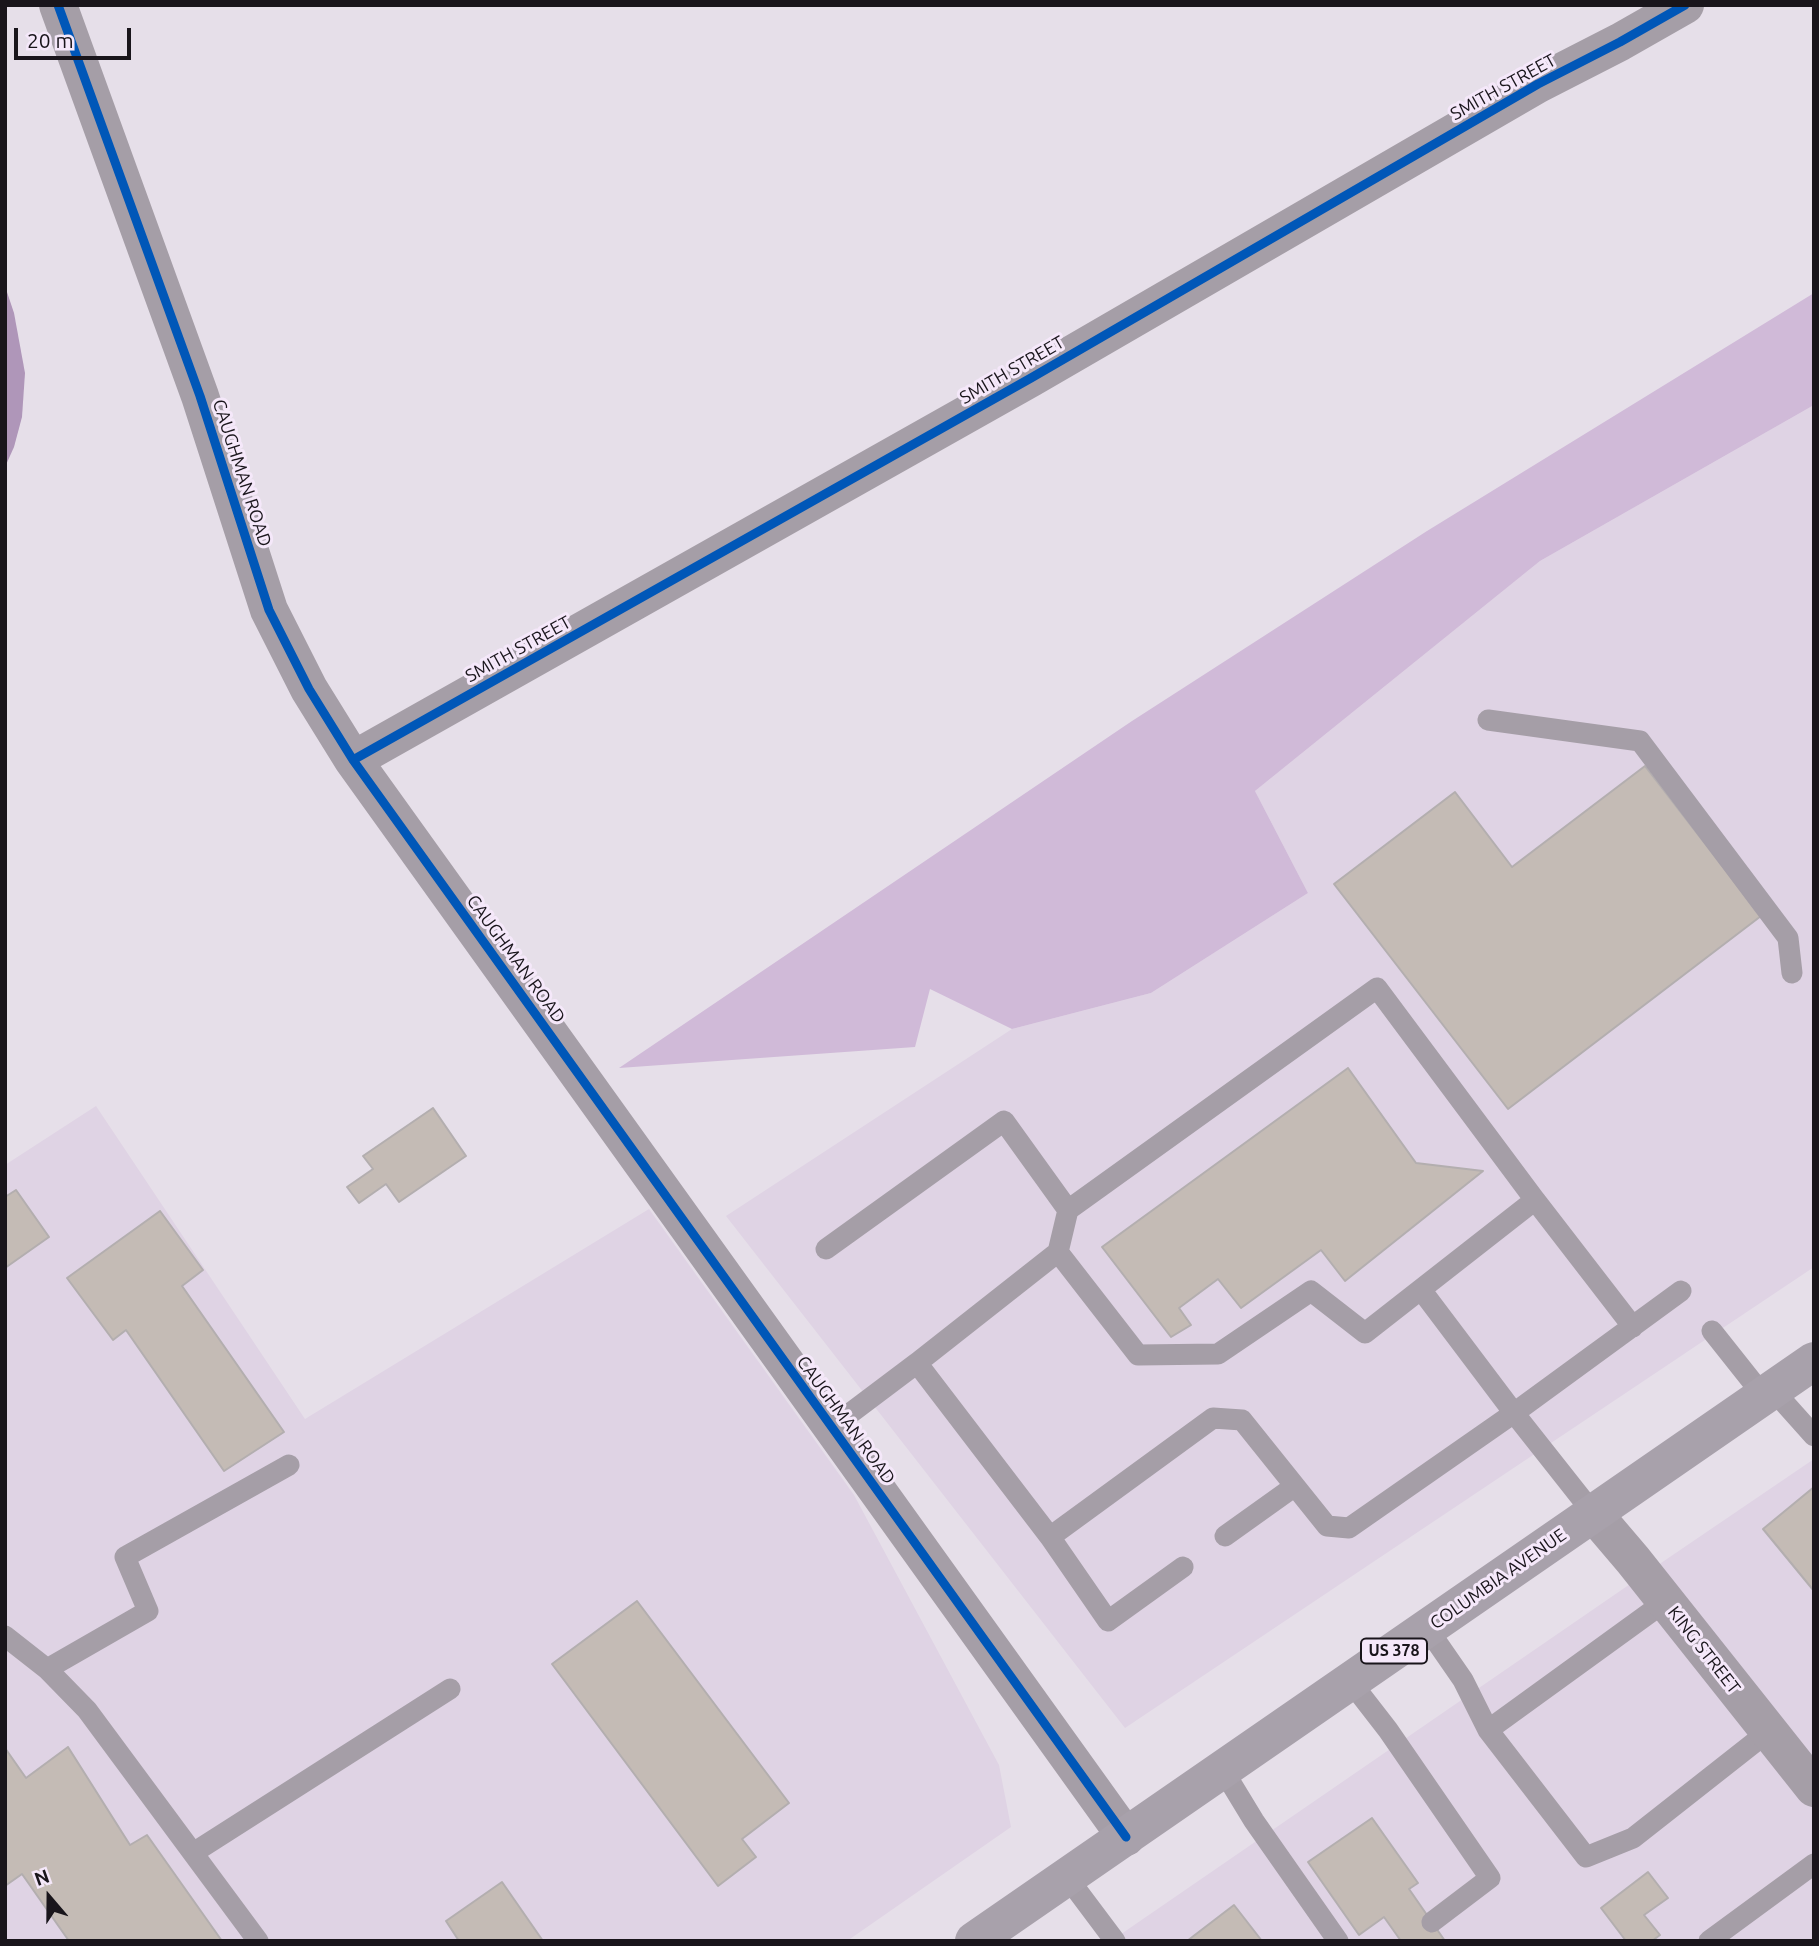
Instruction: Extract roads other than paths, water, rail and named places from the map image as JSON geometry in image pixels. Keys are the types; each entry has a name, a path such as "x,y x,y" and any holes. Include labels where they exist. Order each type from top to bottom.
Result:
{"main road":[{"name":"COLUMBIA AVENUE","path":"995,1935 1067,1877 1814,1361"}],"street":[{"name":"CAUGHMAN ROAD","path":"58,5 200,396 269,610 309,689 353,760 1126,1837"},
{"name":"SMITH STREET","path":"353,760 1019,385 1538,84 1685,5"},
{"name":"KING STREET","path":"1592,1513 1814,1788"}],"lane":[{"path":"1488,720 1640,741 1788,938 1792,973"},
{"path":"832,1427 1058,1252 1068,1210 1377,988 1633,1327"},
{"path":"826,1249 1004,1121 1068,1210"},
{"path":"1058,1252 1138,1355 1219,1354 1311,1291 1366,1334 1535,1200"},
{"path":"1422,1291 1592,1513"},
{"path":"1050,1537 1213,1418 1242,1420 1327,1526 1349,1528 1514,1413 1681,1291"},
{"path":"1712,1331 1767,1392 1814,1436"},
{"path":"917,1363 1050,1537 1108,1621 1182,1567"},
{"path":"47,1669 148,1611 125,1557 289,1465"},
{"path":"1225,1536 1295,1486"},
{"path":"1488,1730 1665,1601"},
{"path":"1427,1628 1463,1680 1488,1730 1586,1857 1633,1838 1769,1731"},
{"path":"5,1636 47,1669 87,1710 258,1941"},
{"path":"1350,1681 1388,1730 1490,1878 1432,1922"},
{"path":"192,1853 450,1689"},
{"path":"1223,1770 1254,1821 1338,1941"},
{"path":"1709,1941 1814,1864"},
{"path":"1067,1877 1115,1941"}]}
